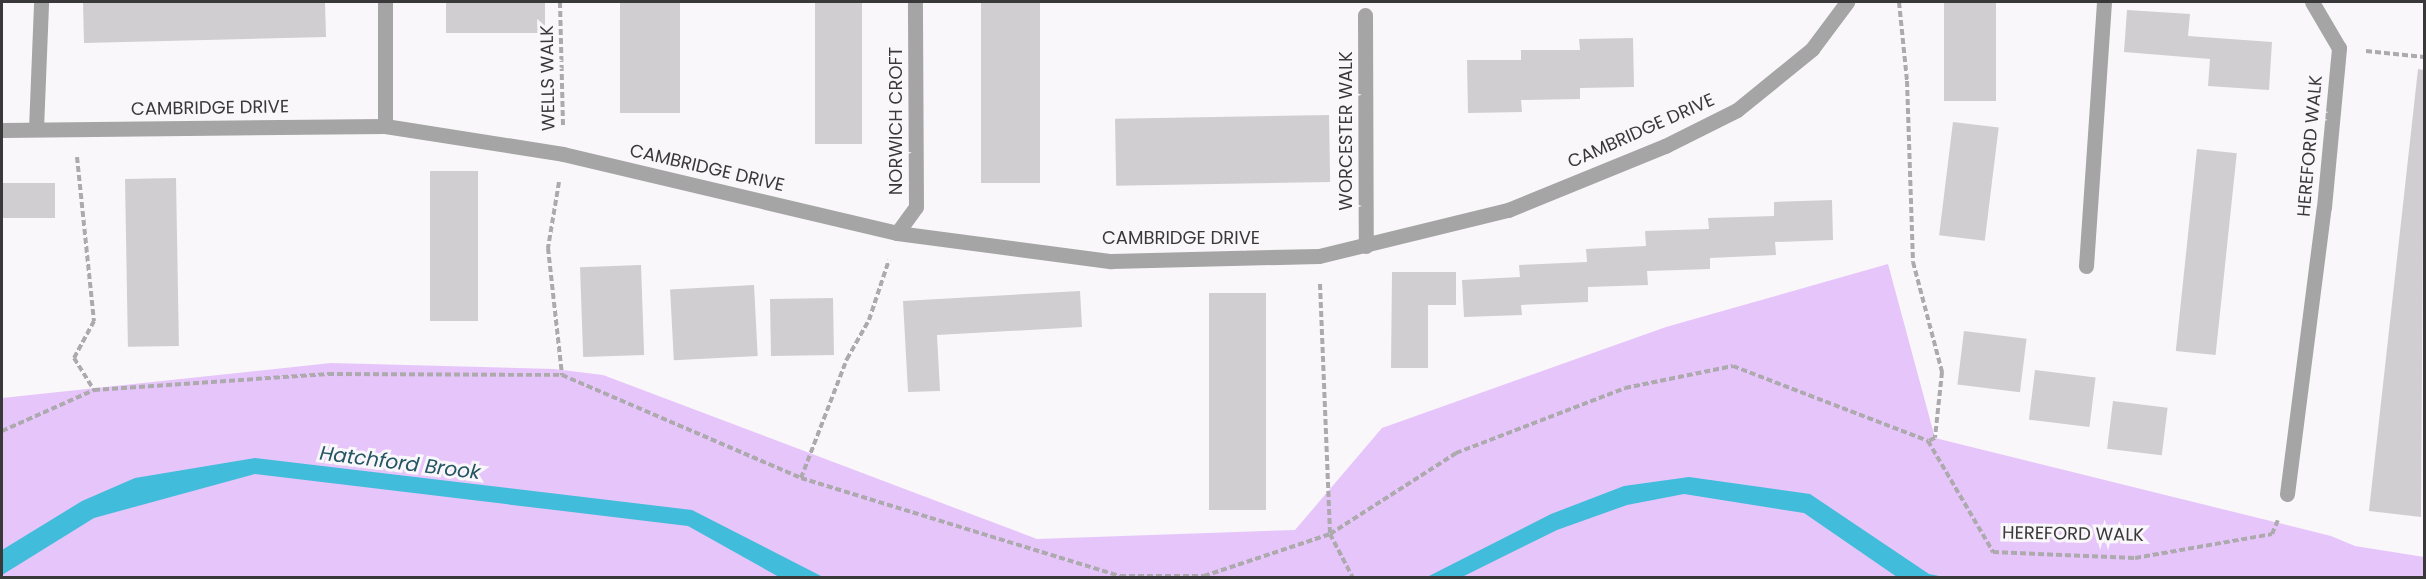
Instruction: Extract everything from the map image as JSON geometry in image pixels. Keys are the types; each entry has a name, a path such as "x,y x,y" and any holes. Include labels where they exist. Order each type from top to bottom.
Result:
{"street":[{"path":"36,129 41,2"},
{"path":"384,126 385,2"},
{"name":"NORWICH CROFT","path":"897,233 916,207 915,2"},
{"name":"CAMBRIDGE DRIVE","path":"2,130 384,126 563,154 897,233 1111,261 1319,256 1508,210 1665,146 1737,110 1812,49 1847,2"},
{"path":"2086,266 2104,2"},
{"path":"2312,2 2339,48"},
{"name":"WORCESTER WALK","path":"1365,15 1366,246"},
{"name":"HEREFORD WALK","path":"2287,494 2324,207 2339,48"}],"path":[{"name":"WELLS WALK","path":"560,2 563,154 548,248 562,375"},
{"path":"2,431 94,390 328,374 562,375 801,478 1120,576 1204,576 1330,534 1455,453 1625,388 1733,366 1928,441 1935,438 1942,372 1913,262 1907,81 1899,2"},
{"path":"2339,48 2424,57"},
{"path":"74,130 94,321 74,358 94,390"},
{"path":"801,478 847,358 869,320 897,233"},
{"path":"1319,256 1330,534 1353,578"},
{"name":"HEREFORD WALK","path":"1928,441 1993,552 2135,558 2272,534 2287,494"}],"shaded area":[{"path":"1888,264 1935,438 2331,536 2355,546 2424,557 2424,577 2,577 2,398 331,363 554,369 603,375 1037,539 1295,530 1382,428 1666,327"}],"water":[{"path":"255,458 692,510 823,577 779,577 688,526 255,474 94,518 2,575 2,550 82,501 135,478"},
{"path":"1689,477 1810,494 1929,574 1944,577 1897,577 1804,513 1684,494 1627,505 1557,530 1462,577 1427,577 1551,514 1624,486"}],"building":[{"path":"83,2 325,2 326,37 84,43"},
{"path":"446,2 545,2 545,33 446,33"},
{"path":"620,2 680,2 680,113 620,113"},
{"path":"815,2 862,2 862,144 815,144"},
{"path":"981,2 1040,2 1040,183 981,183"},
{"path":"1944,2 1996,2 1996,101 1944,101"},
{"path":"2127,10 2190,14 2188,36 2272,42 2269,90 2208,86 2210,59 2124,52"},
{"path":"1633,38 1634,87 1580,88 1580,99 1521,100 1522,112 1468,113 1467,60 1521,60 1521,50 1580,50 1579,39"},
{"path":"2418,69 2424,70 2421,517 2369,511"},
{"path":"1329,115 1330,182 1116,186 1115,119"},
{"path":"1953,122 1999,128 1985,241 1939,235"},
{"path":"2197,149 2237,153 2216,355 2176,351"},
{"path":"430,171 478,171 478,321 430,321"},
{"path":"176,178 179,346 128,347 125,179"},
{"path":"2,183 55,183 55,218 2,218"},
{"path":"1832,200 1833,240 1775,242 1776,255 1710,258 1710,269 1647,271 1648,285 1588,287 1588,302 1521,305 1522,315 1464,317 1462,280 1520,277 1519,265 1587,262 1586,249 1646,246 1645,231 1709,229 1708,218 1774,216 1774,202"},
{"path":"641,265 644,355 583,357 580,267"},
{"path":"1392,272 1456,272 1456,305 1428,305 1428,368 1391,368"},
{"path":"754,285 758,356 674,360 670,289"},
{"path":"1080,291 1082,327 937,335 940,391 908,392 903,301"},
{"path":"1209,293 1266,293 1266,510 1209,510"},
{"path":"833,298 834,355 771,356 770,299"},
{"path":"1964,331 2027,339 2020,392 1957,385"},
{"path":"2035,370 2096,377 2089,427 2029,420"},
{"path":"2113,401 2168,408 2162,455 2107,449"}],"water label":[{"name":"Hatchford Brook","path":"400,463"}]}
